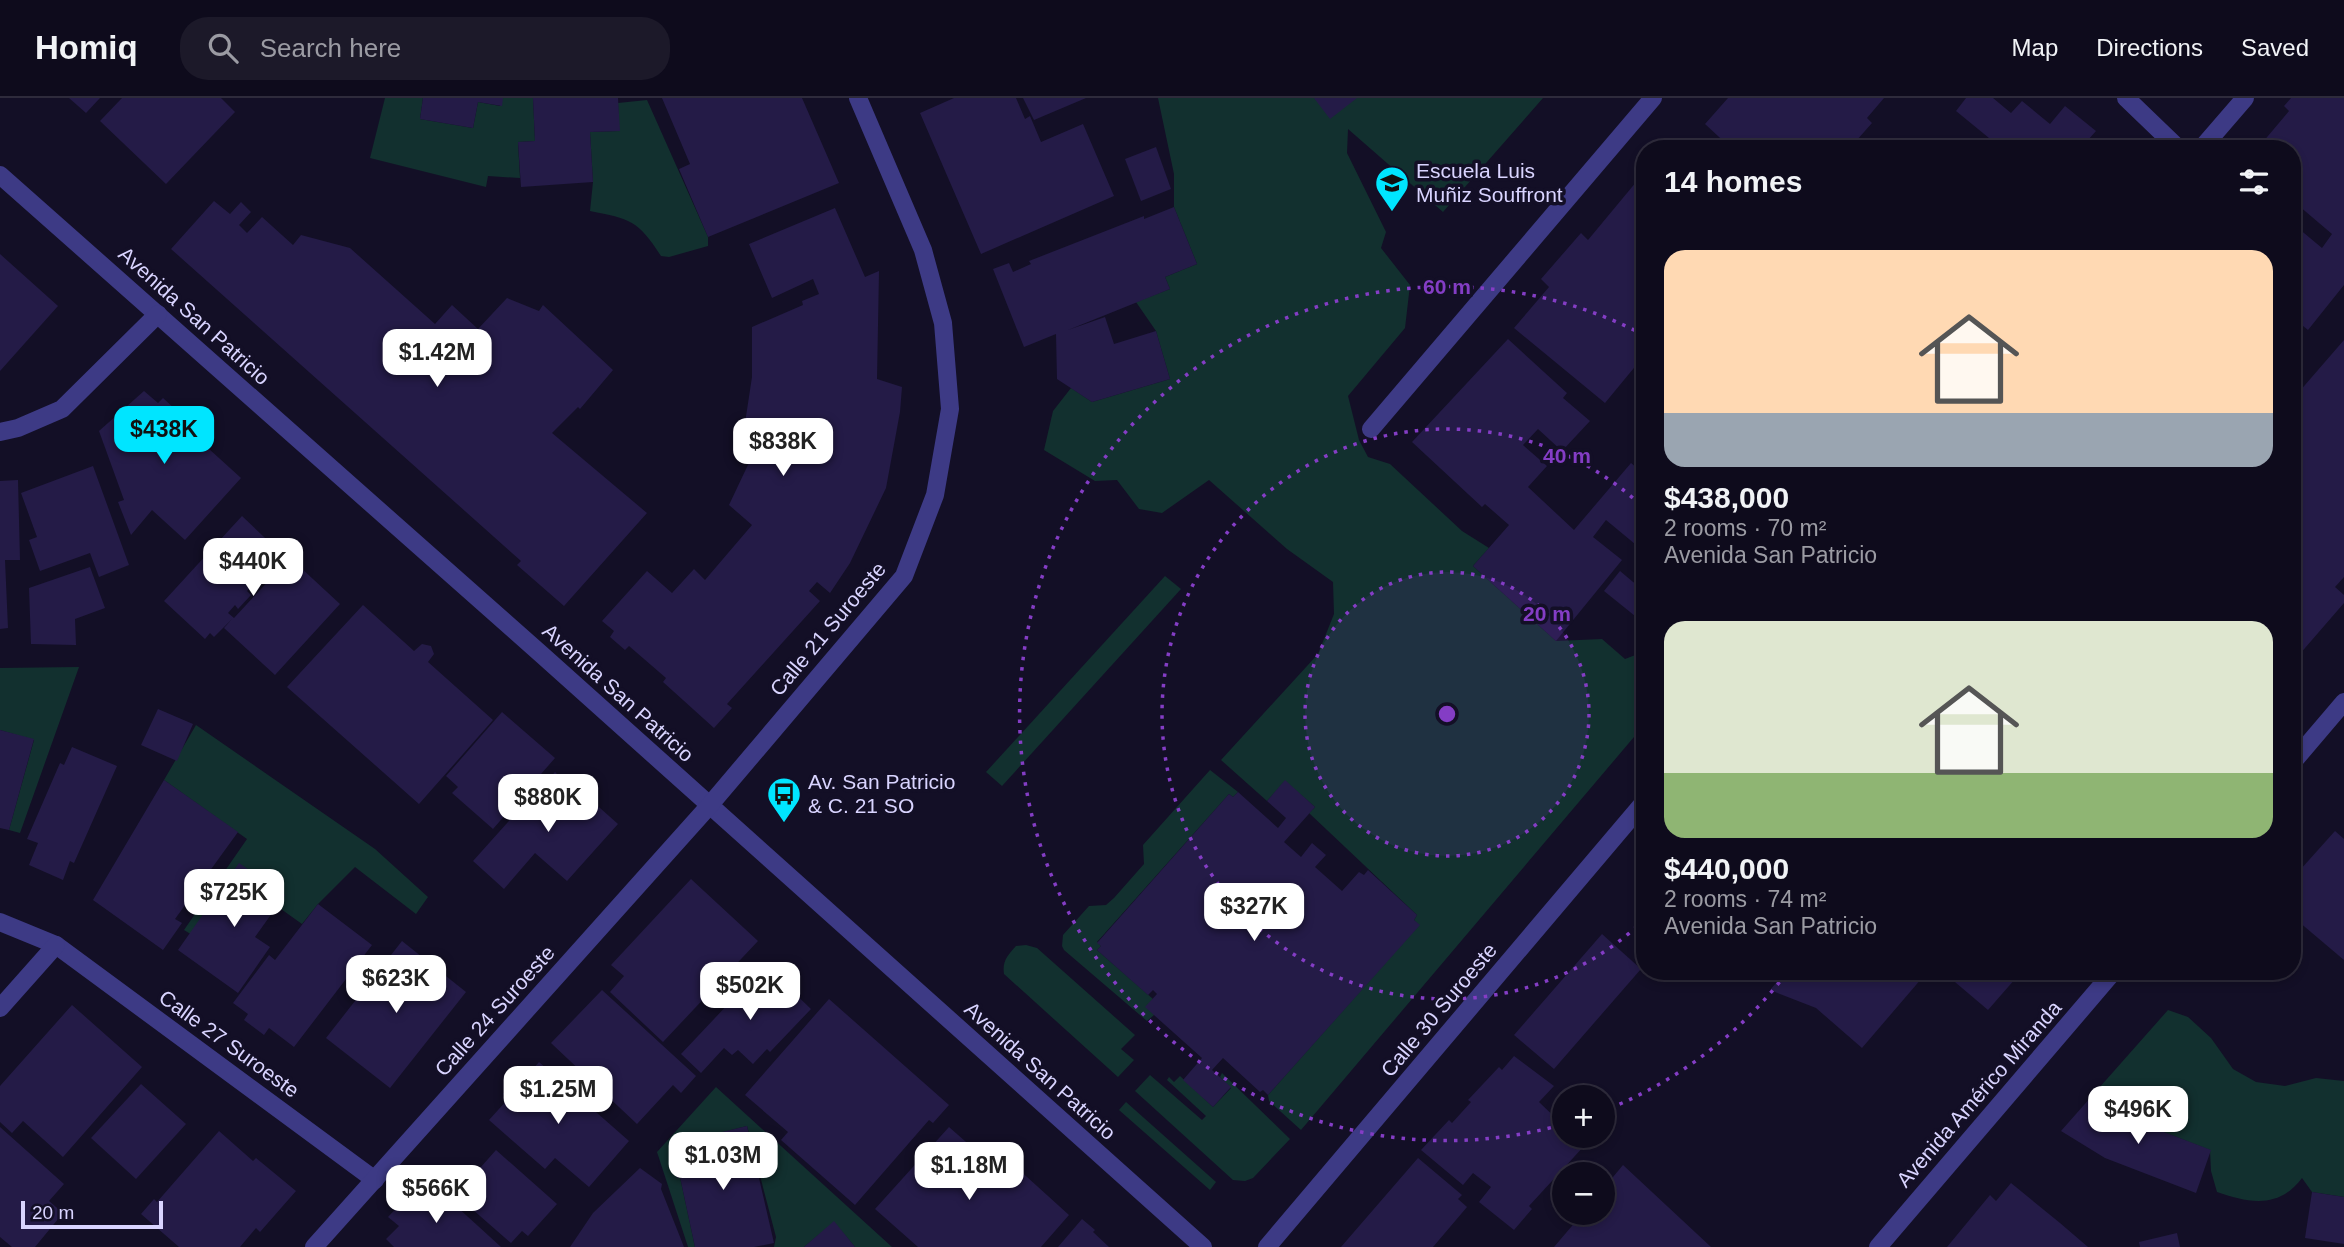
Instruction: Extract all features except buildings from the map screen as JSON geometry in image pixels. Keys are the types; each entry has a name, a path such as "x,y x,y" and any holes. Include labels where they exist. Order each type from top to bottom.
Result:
{"street":[{"name":"Calle 21 Suroeste","path":"709,806 904,576 935,495 950,409 943,323 923,250 858,98"},
{"path":"1371,429 1653,98"},
{"path":"2126,98 2170,140"},
{"path":"2209,140 2245,98"},
{"name":"Avenida San Patricio","path":"0,175 1203,1247"},
{"path":"0,432 18,428 62,409 158,314"},
{"path":"2301,752 2344,702"},
{"name":"Calle 24 Suroeste","path":"314,1247 709,806"},
{"name":"Calle 30 Suroeste","path":"1267,1247 1636,813"},
{"name":"Calle 27 Suroeste","path":"0,922 56,945 375,1180"},
{"path":"0,1008 56,945"},
{"name":"Avenida Américo Miranda","path":"1878,1247 2106,980"}],"green space":[{"path":"385,98 423,98 420,119 473,128 478,102 500,106 502,98 533,98 535,141 518,142 520,178 488,176 486,187 370,158"},
{"path":"1158,98 1543,98 1443,212 1348,129 1347,153 1386,232 1381,248 1410,285 1405,328 1348,396 1359,440 1368,457 1390,464 1462,531 1489,548 1473,566 1556,641 1602,639 1625,659 1636,655 1636,735 1301,1130 1269,1101 1268,1095 1419,925 1414,920 1417,915 1309,813 1315,807 1285,781 1267,801 1221,760 1318,654 1334,614 1333,582 1287,549 1209,480 1162,513 1139,509 1117,480 1095,481 1044,450 1053,411 1071,388 1092,402 1170,379 1156,331 1136,302 1170,289 1165,277 1197,264 1174,207 1174,174"},
{"path":"647,100 708,237 708,246 669,257 661,256 646,235 632,223 590,211 593,182 590,132 619,131 618,103"},
{"path":"1165,576 1181,589 1002,786 986,772"},
{"path":"79,667 20,833 9,830 34,740 0,730 0,668"},
{"path":"196,725 375,849 428,897 416,914 355,867 302,924 236,877 194,936 184,930 247,839 164,780"},
{"path":"1210,770 1238,792 1233,797 1229,794 1097,942 1101,946 1097,950 1153,999 1154,1015 1147,1021 1064,950 1063,935 1089,906 1106,905 1114,898 1144,864 1143,845"},
{"path":"1016,946 1037,948 1135,1035 1121,1049 1134,1060 1118,1077 1004,974 1008,955"},
{"path":"2168,1010 2188,1017 2211,1038 2233,1069 2256,1082 2285,1086 2316,1078 2344,1081 2344,1197 2312,1192 2302,1178 2284,1195 2263,1201 2241,1199 2217,1192 2211,1171 2210,1150 2130,1119 2091,1097"},
{"path":"1222,1073 1290,1139 1253,1178 1245,1181 1233,1180 1135,1091 1150,1075 1202,1120 1206,1116 1167,1080 1169,1077 1174,1082 1180,1076 1213,1107 1231,1088 1220,1077"},
{"path":"716,1087 892,1247 855,1247 834,1222 804,1247 774,1247 776,1237 747,1126 719,1133 720,1138 670,1149 677,1178 680,1177 695,1247 688,1247 657,1152"},
{"path":"1126,1102 1216,1182 1210,1190 1119,1110"}],"place":[{"name":"Escuela Luis Muñiz Souffront","path":"1392,213"},
{"name":"Av. San Patricio & C. 21 SO","path":"784,824"}]}
